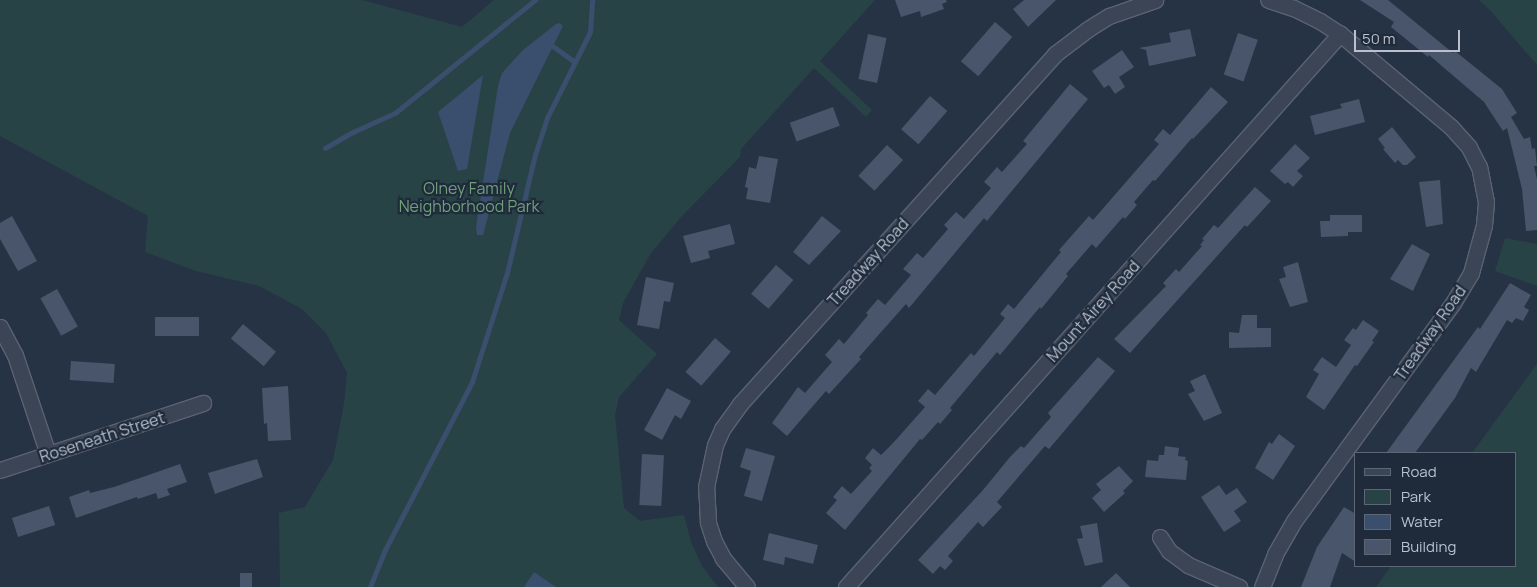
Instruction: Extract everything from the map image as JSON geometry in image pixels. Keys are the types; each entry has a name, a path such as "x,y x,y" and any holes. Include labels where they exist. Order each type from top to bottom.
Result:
{"street":[{"name":"Treadway Road","path":"747,587 723,558 714,541 708,522 706,487 715,445 722,429 746,398 1055,54 1088,28 1109,16 1155,0"},
{"name":"Treadway Road","path":"1262,587 1275,554 1294,521 1454,303 1471,273 1484,225 1486,202 1479,167 1469,148 1451,127 1340,34 1320,21 1293,8 1268,0"},
{"name":"Mount Airey Road","path":"846,587 1340,34"},
{"path":"0,327 14,355 48,454"},
{"name":"Roseneath Street","path":"0,470 203,403"},
{"path":"1160,537 1170,551 1188,565 1239,587"}],"green space":[{"name":"Olney Family Neighborhood Park","path":"0,0 362,0 462,27 494,0 875,0 820,61 872,110 866,117 814,68 741,149 740,157 681,217 651,253 623,303 619,320 657,354 619,397 615,415 624,508 640,521 684,515 691,542 702,566 718,587 280,587 279,513 305,507 333,460 344,404 347,373 326,333 302,309 259,286 196,271 145,252 148,216 0,136"},
{"path":"1479,0 1537,0 1537,65 1489,9"},
{"path":"1505,238 1537,244 1537,286 1495,271"},
{"path":"1537,364 1537,587 1376,587 1390,567 1517,567 1517,452 1473,452"}],"water":[{"path":"560,23 563,26 510,133 483,235 477,235 476,227 498,86 502,73 523,50 556,24"},
{"path":"483,75 467,169 458,171 438,112"},
{"path":"534,572 556,587 524,587"}],"building":[{"path":"895,0 946,0 947,2 942,4 944,9 921,17 920,11 901,17"},
{"path":"1024,0 1056,0 1028,27 1013,9"},
{"path":"1360,0 1388,0 1453,53 1455,51 1502,89 1517,113 1511,117 1524,139 1530,137 1532,149 1535,148 1537,166 1534,166 1537,179 1537,230 1526,231 1522,189 1507,128 1503,131 1484,102 1429,55 1428,57 1391,27 1394,22"},
{"path":"995,22 1012,37 978,76 961,61"},
{"path":"1190,29 1196,56 1149,66 1146,50 1139,48 1171,42 1169,33"},
{"path":"1238,33 1258,40 1244,81 1224,75"},
{"path":"868,34 887,38 877,83 858,79"},
{"path":"1122,50 1134,67 1119,77 1125,87 1115,94 1109,85 1104,88 1092,71"},
{"path":"1070,84 1088,99 987,221 984,218 909,308 906,304 859,357 861,359 829,394 826,391 787,436 772,423 798,387 805,393 832,362 825,355 839,339 844,344 868,315 866,313 878,299 885,305 911,275 903,269 917,253 923,258 948,229 944,225 956,212 964,219 991,188 984,182 997,167 1002,172 1027,144 1023,141"},
{"path":"1211,87 1228,102 1192,138 1155,181 1153,180 1134,202 1137,205 1125,219 1123,217 1096,248 1092,244 1066,274 1068,276 1041,309 1040,307 1000,355 997,352 950,408 952,410 940,424 938,422 922,440 920,439 845,530 826,513 837,500 833,497 842,486 851,494 872,471 869,468 872,465 865,458 873,448 881,455 894,442 925,407 918,401 928,389 935,395 971,353 974,356 1005,318 1000,314 1008,304 1014,309 1061,252 1059,250 1089,216 1093,220 1159,144 1154,140 1163,129 1170,135"},
{"path":"930,96 947,111 918,144 901,129"},
{"path":"1359,99 1365,122 1315,135 1310,116 1342,108 1340,104"},
{"path":"833,107 840,126 797,142 790,123"},
{"path":"1392,127 1416,157 1407,165 1403,165 1398,160 1395,163 1383,149 1385,148 1378,139"},
{"path":"1295,144 1310,158 1297,171 1303,176 1293,187 1288,182 1285,184 1270,171"},
{"path":"887,145 903,160 874,191 858,176"},
{"path":"759,156 778,159 770,203 746,199 748,188 745,187 749,167 756,169"},
{"path":"1440,180 1443,224 1426,227 1419,182"},
{"path":"1255,187 1271,201 1247,227 1245,225 1130,353 1114,339 1166,286 1163,283 1176,269 1179,272 1202,246 1200,245 1204,240 1202,239 1214,225 1218,228"},
{"path":"1330,215 1362,215 1362,232 1348,232 1348,236 1321,237 1320,221 1330,221"},
{"path":"12,216 37,261 18,271 0,239 0,223"},
{"path":"822,216 841,231 809,265 793,252"},
{"path":"730,224 735,244 708,251 710,258 691,263 683,236"},
{"path":"1412,244 1430,254 1413,291 1390,279"},
{"path":"1298,262 1308,302 1290,307 1279,279 1286,277 1283,267"},
{"path":"776,265 793,280 768,309 751,294"},
{"path":"646,277 674,283 670,302 664,301 659,329 637,325"},
{"path":"1510,283 1531,295 1524,307 1529,310 1523,321 1516,318 1512,323 1507,320 1476,372 1471,368 1455,398 1416,452 1387,452 1478,327 1480,329"},
{"path":"57,289 78,327 61,336 40,298"},
{"path":"1242,315 1257,315 1257,328 1271,328 1271,347 1229,348 1229,332 1239,333"},
{"path":"155,317 199,317 199,336 155,336"},
{"path":"1363,320 1379,331 1372,341 1374,342 1357,366 1355,365 1324,410 1306,397 1319,374 1313,370 1322,357 1336,367 1351,345 1344,340 1353,328 1356,330"},
{"path":"243,324 276,352 264,366 231,339"},
{"path":"715,338 731,352 701,386 685,372"},
{"path":"1098,357 1115,371 1049,449 1045,446 997,502 1002,507 983,527 978,522 948,556 953,561 945,570 940,566 933,574 918,560 983,490 1010,457 1021,446 1024,448 1051,417 1048,413"},
{"path":"71,361 115,364 114,383 70,380"},
{"path":"1205,374 1222,413 1204,421 1188,394 1195,391 1190,381"},
{"path":"288,386 291,440 268,441 267,423 264,424 262,388"},
{"path":"667,388 691,401 681,419 675,415 662,440 644,430"},
{"path":"1279,434 1295,446 1273,480 1255,468 1269,442 1272,444"},
{"path":"1165,446 1179,448 1178,456 1186,457 1185,460 1188,461 1186,480 1145,477 1147,460 1158,461 1159,455 1164,455"},
{"path":"746,448 775,456 762,501 744,496 751,471 740,467"},
{"path":"642,454 664,455 661,506 639,505"},
{"path":"257,459 263,477 215,494 208,473"},
{"path":"180,464 187,482 167,489 170,495 158,499 156,493 138,499 137,497 76,518 69,497 89,490 90,493 114,487"},
{"path":"1119,466 1133,481 1123,491 1125,493 1104,512 1092,498 1101,490 1096,484"},
{"path":"1219,485 1226,495 1237,488 1247,502 1234,511 1241,521 1224,532 1201,497"},
{"path":"49,506 55,525 18,537 12,518"},
{"path":"1344,507 1354,513 1354,561 1342,553 1330,587 1301,587 1317,547"},
{"path":"1097,523 1103,562 1085,566 1077,539 1083,538 1080,526"},
{"path":"769,533 818,545 813,564 785,557 784,565 763,560"},
{"path":"240,573 252,573 252,587 240,587"},
{"path":"1116,573 1130,587 1101,587"}],"waterway":[{"path":"325,148 353,132 395,113 535,0"},
{"path":"370,587 385,550 472,382 507,273 535,155 547,118 590,32 592,0"},
{"path":"553,46 575,62"}]}
